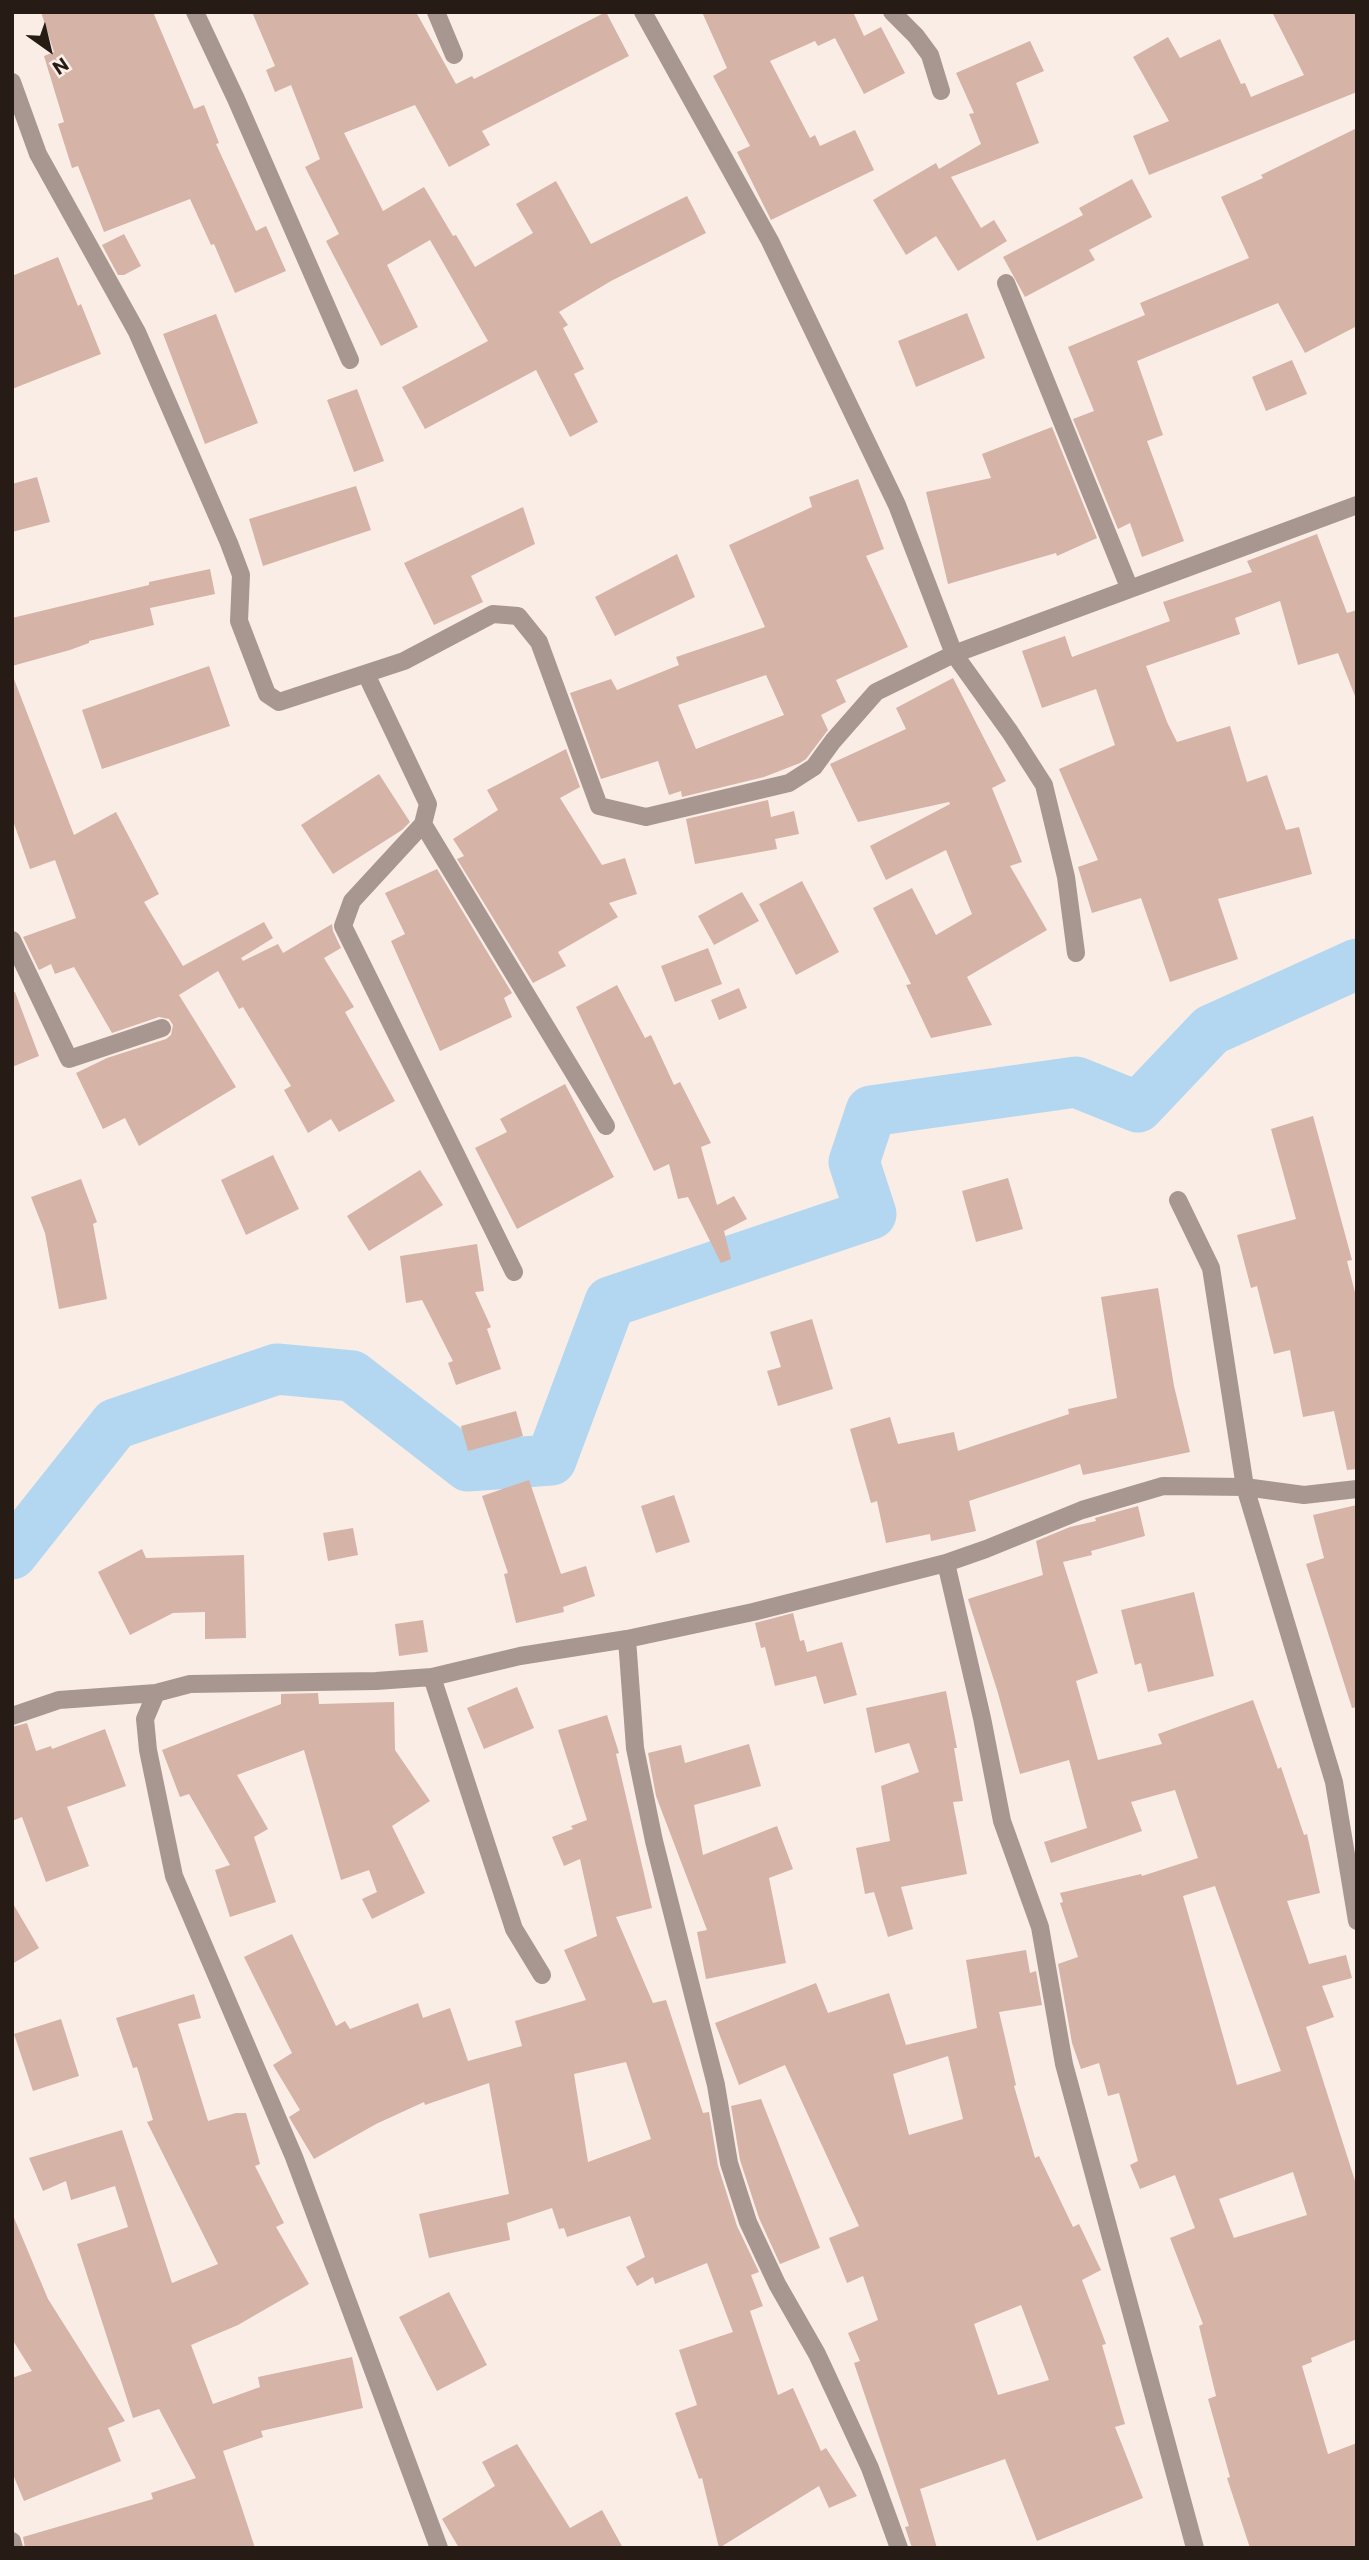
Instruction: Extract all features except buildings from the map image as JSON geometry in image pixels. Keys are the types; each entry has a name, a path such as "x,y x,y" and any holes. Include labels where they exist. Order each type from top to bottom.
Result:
{"street":[{"path":"195,12 350,360"},
{"path":"436,12 454,55"},
{"path":"643,12 776,254 897,505 954,654 1044,785 1066,877 1076,953"},
{"path":"892,12 930,55 941,90"},
{"path":"12,82 38,154 137,332 229,543 241,575 239,621 267,694 279,702 404,661 493,614 518,616 539,642 599,806 646,817 789,783 814,767 876,692 954,654 1129,587 1357,505"},
{"path":"1006,283 1129,587"},
{"path":"366,674 428,804 423,824 352,901 343,926 514,1272"},
{"path":"423,824 606,1126"},
{"path":"12,940 69,1059 162,1028"},
{"path":"1178,1200 1211,1268 1245,1487 1334,1782 1357,1921"},
{"path":"12,1716 59,1700 156,1693 190,1684 336,1682 432,1677 520,1656 627,1639 753,1612 946,1563 1082,1510 1163,1486 1245,1487 1304,1495 1357,1489"},
{"path":"946,1563 982,1718 1002,1821 1040,1927 1064,2064 1195,2548"},
{"path":"627,1639 635,1748 657,1853 716,2085 729,2163 748,2222 777,2284 817,2354 870,2468 899,2548"},
{"path":"432,1677 514,1929 542,1975"},
{"path":"156,1693 145,1720 148,1750 174,1876 294,2157 439,2548"},
{"path":"12,2541 15,2548"}],"waterway":[{"path":"12,1554 115,1424 277,1369 352,1376 468,1466 551,1460 610,1302 871,1214 854,1162 871,1111 1076,1082 1138,1107 1211,1030 1357,964"}]}
